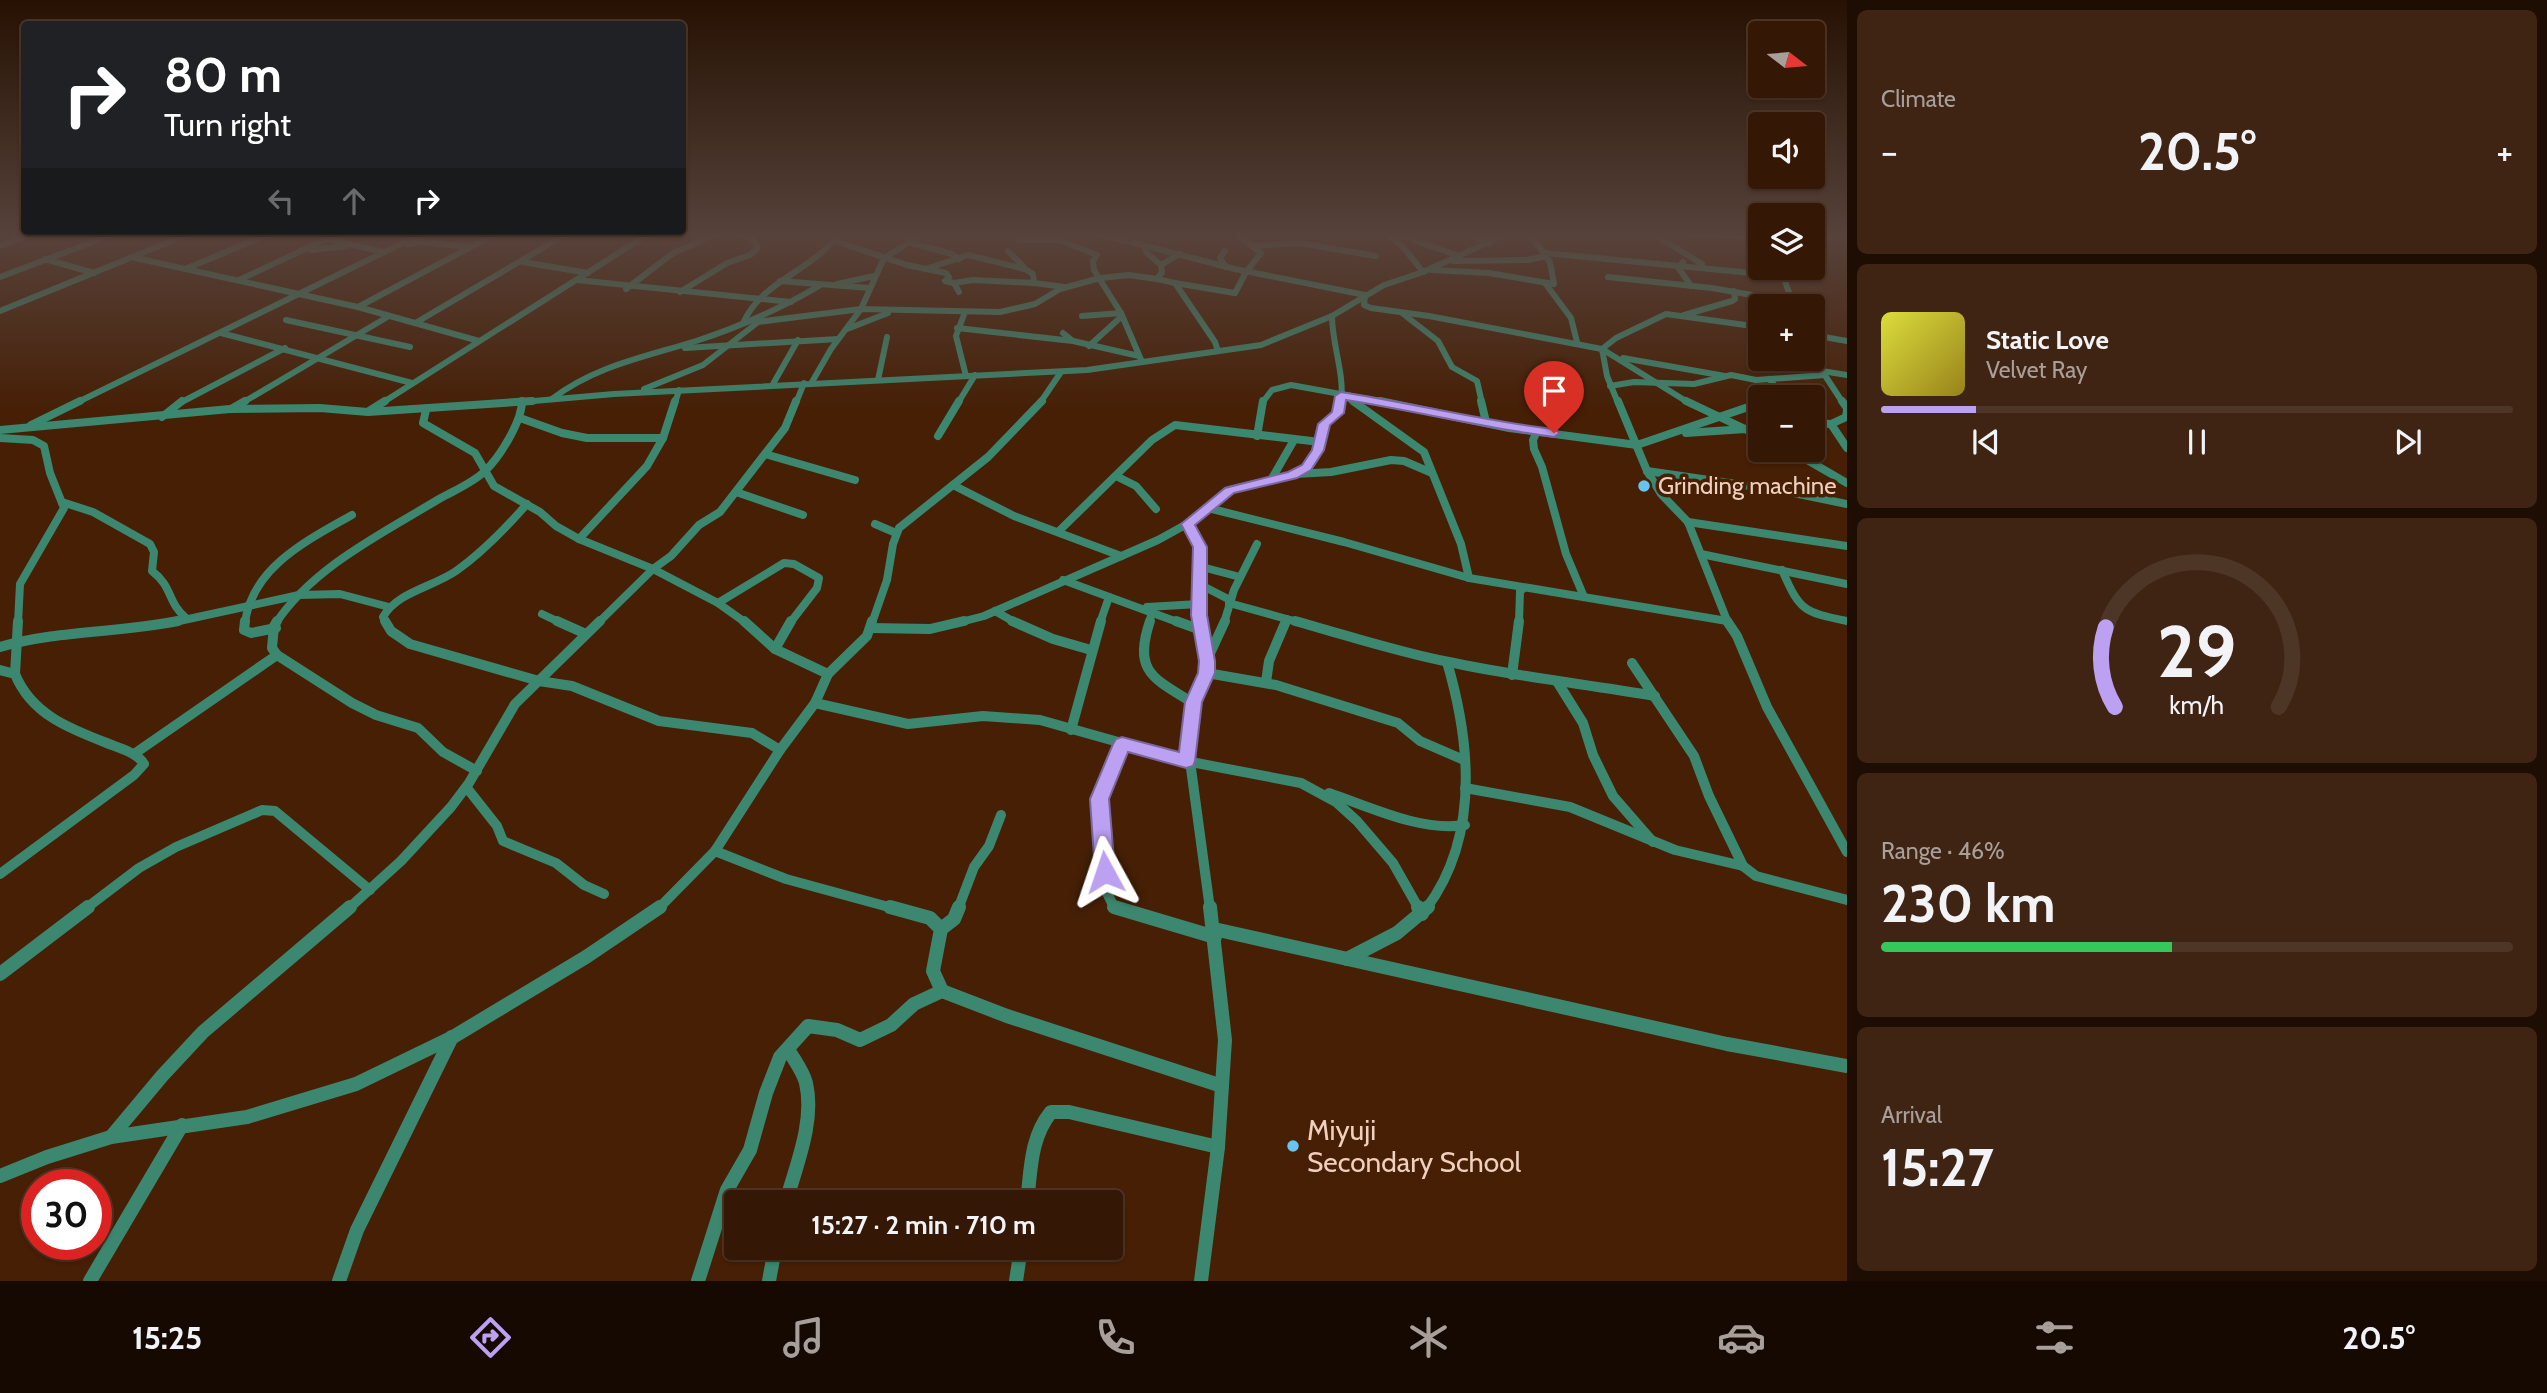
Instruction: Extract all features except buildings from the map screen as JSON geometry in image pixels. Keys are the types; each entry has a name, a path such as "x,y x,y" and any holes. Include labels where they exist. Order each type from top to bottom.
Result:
{"street":[{"path":"0,311 45,293"},
{"path":"294,293 417,322 479,341"},
{"path":"358,307 385,293"},
{"path":"417,322 469,293"},
{"path":"368,412 556,293"},
{"path":"689,293 792,303"},
{"path":"743,323 757,298 764,293"},
{"path":"551,399 576,380 743,323 812,293"},
{"path":"111,1137 146,1093 215,1020 370,890 467,788 504,719 539,681 653,569 671,556 699,525 720,512 785,428 808,382 861,309 868,293"},
{"path":"757,323 861,309 1006,311 1041,302 1054,293"},
{"path":"1109,293 1122,314 1140,359"},
{"path":"1179,293 1216,342 1218,351"},
{"path":"1354,293 1365,295"},
{"path":"0,430 162,418 230,409 309,408 368,412 426,410 773,384 1062,372 1140,359 1261,345 1332,316 1371,293"},
{"path":"1553,293 1563,304 1578,332 1577,342"},
{"path":"1684,315 1720,302 1732,301 1735,299 1734,293"},
{"path":"24,429 299,294"},
{"path":"1365,295 1364,305 1577,342 1602,349 1720,418 1748,431"},
{"path":"636,393 690,372 729,346 773,310"},
{"path":"843,331 899,310"},
{"path":"965,312 957,328 966,376"},
{"path":"1401,313 1438,341 1452,367 1477,381 1486,422"},
{"path":"1082,316 1122,314"},
{"path":"1090,346 1122,314"},
{"path":"1602,349 1616,338 1666,314 1748,325"},
{"path":"230,409 389,316"},
{"path":"1292,475 1307,468 1314,459 1324,424 1338,413 1344,396 1332,340 1332,316"},
{"path":"286,320 410,347"},
{"path":"957,328 1038,340 1073,341 1140,359"},
{"path":"220,332 412,383"},
{"path":"1063,332 1073,341"},
{"path":"878,380 887,337"},
{"path":"1825,337 1847,341"},
{"path":"667,349 838,339"},
{"path":"773,384 798,340"},
{"path":"162,418 183,400 285,348"},
{"path":"1602,349 1611,386 1647,471 1661,494 1688,522 1727,621 1737,636 1767,707 1847,852"},
{"path":"1615,356 1727,376 1769,379 1823,373 1847,374"},
{"path":"0,1176 47,1157 111,1137 247,1116 292,1105 356,1084 453,1037 586,957 666,904 715,851 780,750 815,703 828,674 867,636 887,580 896,533 922,508 997,451 1031,416 1062,372"},
{"path":"1823,373 1847,409 1846,417 1825,424"},
{"path":"938,436 975,375"},
{"path":"1611,386 1633,382 1694,384 1727,376"},
{"path":"1769,379 1774,385"},
{"path":"1257,436 1261,402 1270,389 1291,385 1537,431 1637,445 1654,443 1748,408"},
{"path":"579,539 638,479 663,438 679,390"},
{"path":"1344,396 1419,447 1461,544 1469,578"},
{"path":"477,771 443,752 418,728 376,715 352,703 276,655 272,648 278,618 299,595 361,547 485,471 510,437 520,418 522,401"},
{"path":"426,410 423,423 475,453 494,486 527,504 579,539 653,569 718,603 740,617 775,649 828,674"},
{"path":"520,418 545,424 562,433 587,438 663,438"},
{"path":"1831,424 1847,448"},
{"path":"1058,532 1152,440 1175,425 1320,442"},
{"path":"1674,434 1748,428"},
{"path":"1537,431 1533,440 1534,449 1542,467 1566,554 1584,597"},
{"path":"0,438 33,440 44,446 50,473 62,502 62,514 20,584 15,642 15,674 18,686 38,710 134,754 144,764 134,775 0,874"},
{"path":"1271,480 1293,440"},
{"path":"765,454 855,480"},
{"path":"871,628 930,629 995,611 1188,524 1229,491 1292,475 1331,472 1398,460 1432,473"},
{"path":"1811,462 1847,483"},
{"path":"1647,471 1784,491 1847,504"},
{"path":"1116,476 1140,489 1156,509"},
{"path":"953,485 1013,516 1121,556"},
{"path":"736,492 803,515"},
{"path":"62,502 93,512 153,547 152,571 165,581 170,601 186,618"},
{"path":"527,504 503,531 462,567 440,582 389,607 383,617 384,622 402,640 539,681 572,686 659,721 751,733 780,750"},
{"path":"1208,508 1344,542 1469,578 1727,621"},
{"path":"275,629 251,633 244,630 248,604 255,588 285,556 352,515"},
{"path":"1688,522 1847,546"},
{"path":"875,524 896,533"},
{"path":"1188,524 1200,547 1202,567 1199,604 1207,661 1207,673 1193,702 1188,761 1214,933 1225,1040 1218,1147 1201,1281"},
{"path":"1207,661 1221,634 1229,602 1257,544"},
{"path":"1701,554 1847,584"},
{"path":"718,603 783,563 794,564 819,578 817,588 796,612 775,649"},
{"path":"1202,567 1240,577"},
{"path":"1782,570 1798,606 1810,613 1847,621"},
{"path":"1063,580 1201,630"},
{"path":"1199,584 1229,602 1447,662 1558,683 1593,685 1655,696"},
{"path":"1511,675 1518,641 1520,591 1523,589"},
{"path":"0,647 15,642 94,631 144,628 299,595 340,594 389,607"},
{"path":"1071,730 1091,650 1109,597"},
{"path":"1139,608 1199,604"},
{"path":"995,611 1025,629 1055,641 1091,650"},
{"path":"1152,612 1142,647 1145,664 1167,687 1193,702"},
{"path":"542,614 586,634"},
{"path":"1266,682 1269,661 1287,619"},
{"path":"134,754 276,655"},
{"path":"1347,959 1378,943 1422,914 1438,896 1454,864 1465,825 1465,788 1457,691 1447,662"},
{"path":"1632,663 1695,756 1709,796 1743,866"},
{"path":"0,670 15,674"},
{"path":"1207,673 1266,682 1398,723 1420,741 1464,760"},
{"path":"1558,683 1583,723 1592,755 1613,796 1654,842"},
{"path":"815,703 908,724 983,716 1040,720 1188,761 1280,777 1408,819 1456,828 1465,825"},
{"path":"1122,744 1100,799 1108,895 1115,909 1214,933 1347,959 1727,1044 1847,1066"},
{"path":"467,788 497,826 503,841 556,863 584,885 604,894"},
{"path":"1465,788 1570,807 1654,842 1743,866 1756,876 1847,900"},
{"path":"1319,790 1357,821 1393,863 1422,914"},
{"path":"0,974 139,868 176,847 262,810 275,811 370,890"},
{"path":"1001,815 989,846 974,867 954,919 941,929 933,971 942,991 1007,1016 1222,1086"},
{"path":"715,851 786,879 930,919 941,929"},
{"path":"698,1281 727,1190 750,1150 780,1057 797,1035 808,1026 836,1030 860,1040 871,1038 891,1025 914,1004 942,991"},
{"path":"339,1281 357,1230 453,1037"},
{"path":"788,1049 803,1077 807,1098 801,1144 789,1190"},
{"path":"1029,1190 1037,1134 1044,1119 1051,1112 1069,1112 1218,1147"},
{"path":"89,1281 181,1125"},
{"path":"769,1281 773,1260"},
{"path":"1016,1281 1019,1260"}],"place":[{"name":"Grinding machine","path":"1644,486"},
{"name":"Miyuji Secondary School","path":"1293,1146"}],"route":[{"path":"1105,872 1100,799 1122,744 1186,761 1193,702 1207,673 1199,615 1202,567 1200,547 1188,524 1229,491 1292,475 1307,468 1318,450 1324,424 1340,409 1341,396 1417,407 1509,428 1554,433"}]}
